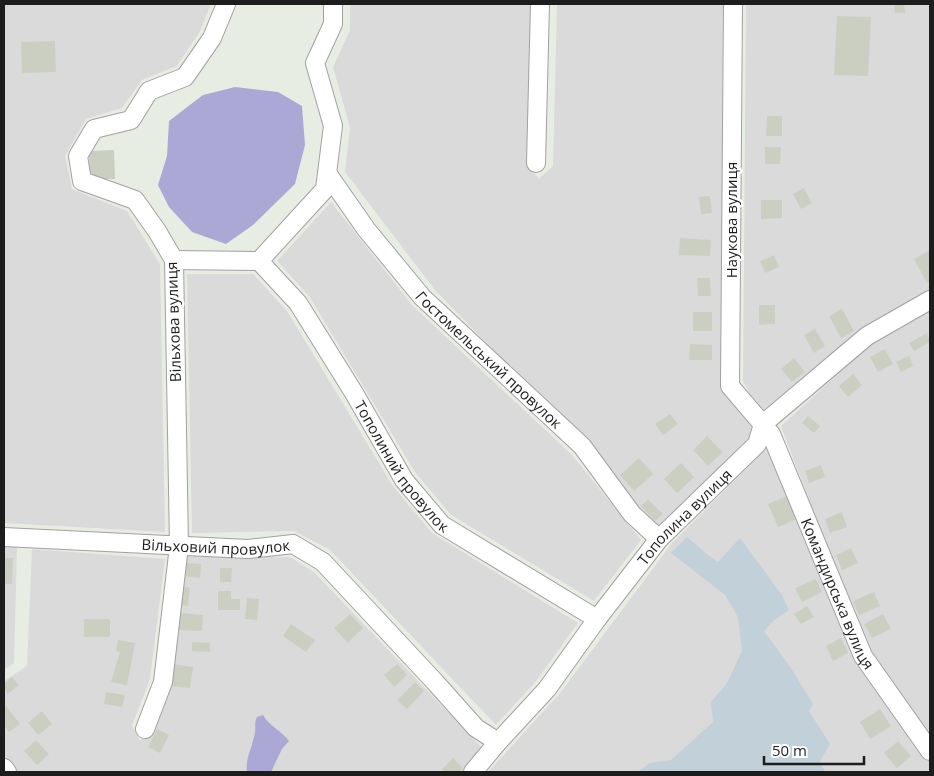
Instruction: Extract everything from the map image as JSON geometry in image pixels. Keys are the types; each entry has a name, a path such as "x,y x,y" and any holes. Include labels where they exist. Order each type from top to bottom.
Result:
{"street":[{"name":"Вільхова вулиця","path":"145,728 163,682 179,546 174,260 157,231 135,200 82,181 78,156 94,129 131,120 149,91 185,77 212,38 226,4"},
{"path":"174,260 258,261 325,189 333,126 315,62 333,24 333,4"},
{"path":"536,163 540,4"},
{"name":"Наукова вулиця","path":"733,4 730,386 763,424"},
{"name":"Гостомельський провулок","path":"327,173 366,229 422,297 582,446 632,514 659,538"},
{"name":"Тополиний провулок","path":"258,261 298,303 354,393 404,480 442,525 597,619"},
{"name":"Тополина вулиця","path":"473,772 547,689 597,619 659,538 757,444 763,424 867,336 930,300"},
{"name":"Командирська вулиця","path":"763,424 771,434 863,656 930,752"},
{"name":"Вільховий провулок","path":"4,536 248,549 293,544 323,562 476,728 498,742"},
{"path":"4,768 7,772"}],"shaded area":[{"path":"4,4 211,4 200,31 177,66 142,80 122,108 86,119 65,156 72,189 127,211 160,264 165,532 4,523"},
{"path":"350,4 531,4 527,165 539,179 553,166 557,4 723,4 721,389 755,431 657,532 589,448 435,290 345,172 350,128 333,67 350,30"},
{"path":"746,4 930,4 930,291 764,420 743,381"},
{"path":"235,87 278,92 302,106 305,145 295,184 253,225 226,244 192,232 169,207 158,185 167,156 169,121 203,95"},
{"path":"331,202 412,305 572,455 641,540 594,601 451,515 415,472 309,296 277,261"},
{"path":"187,274 253,274 287,311 393,486 432,533 578,623 537,680 496,725 330,550 294,531 192,533"},
{"path":"930,309 930,743 867,653 781,426 872,343"},
{"path":"769,446 863,651 930,757 930,772 488,772 561,692 672,543"},
{"path":"687,537 718,562 740,538 782,595 789,610 774,620 764,631 791,668 813,704 809,711 830,744 819,763 826,772 637,772 650,763 671,760 713,722 711,702 727,683 742,651 738,617 725,595 671,553"},
{"path":"4,547 17,547 14,663 4,670"},
{"path":"32,549 165,559 150,679 132,726 140,741 150,726 182,554 290,557 314,572 484,750 465,772 18,772 4,756 4,681 27,666"},
{"path":"263,715 289,741 282,749 271,772 247,772 247,762 254,737 256,719"}],"building":[{"path":"894,4 904,4 905,13 895,13"},
{"path":"837,16 871,17 868,76 834,75"},
{"path":"55,41 56,72 22,73 21,42"},
{"path":"767,116 782,116 782,136 766,136"},
{"path":"765,147 781,147 780,164 765,164"},
{"path":"114,150 115,179 90,179 89,151"},
{"path":"804,188 812,203 801,209 793,194"},
{"path":"710,196 712,213 701,214 699,197"},
{"path":"761,200 782,200 782,218 761,219"},
{"path":"680,238 711,240 710,256 679,255"},
{"path":"930,250 930,281 927,283 914,259"},
{"path":"774,255 779,267 765,273 760,261"},
{"path":"697,278 710,278 711,296 698,296"},
{"path":"759,305 775,305 775,324 759,325"},
{"path":"842,309 854,331 841,338 829,316"},
{"path":"693,312 712,312 712,331 693,331"},
{"path":"815,329 825,346 814,353 804,335"},
{"path":"927,333 930,342 914,351 909,343"},
{"path":"690,344 712,345 712,360 689,360"},
{"path":"885,349 893,364 878,372 870,357"},
{"path":"909,356 913,366 901,372 896,362"},
{"path":"794,358 805,372 792,382 781,369"},
{"path":"853,374 862,385 848,397 839,386"},
{"path":"670,414 678,424 663,435 655,424"},
{"path":"808,416 820,426 814,433 802,423"},
{"path":"707,436 723,452 708,466 693,450"},
{"path":"639,458 653,474 634,491 620,475"},
{"path":"681,463 694,477 677,493 664,479"},
{"path":"821,465 825,477 809,483 805,471"},
{"path":"787,496 797,519 778,527 768,504"},
{"path":"648,499 663,514 655,521 641,506"},
{"path":"842,512 847,527 830,533 825,519"},
{"path":"851,548 858,563 842,570 836,555"},
{"path":"4,558 13,558 12,584 4,584"},
{"path":"187,563 201,564 200,578 185,576"},
{"path":"220,568 232,568 231,582 220,582"},
{"path":"816,579 822,592 802,602 795,588"},
{"path":"183,587 190,588 188,606 181,605"},
{"path":"218,591 231,591 231,599 240,599 240,610 218,610"},
{"path":"874,592 880,606 859,615 853,601"},
{"path":"247,598 259,599 257,620 245,619"},
{"path":"807,606 814,617 801,624 794,614"},
{"path":"180,613 203,615 202,631 179,630"},
{"path":"350,614 363,628 348,643 334,628"},
{"path":"883,614 891,629 872,638 864,624"},
{"path":"84,619 110,619 110,637 84,637"},
{"path":"291,624 315,640 306,652 283,636"},
{"path":"841,638 848,653 833,661 826,646"},
{"path":"118,640 135,643 127,685 111,682 120,652 116,651"},
{"path":"192,642 210,643 210,652 192,651"},
{"path":"171,664 193,667 190,688 168,686"},
{"path":"397,664 407,675 394,687 384,675"},
{"path":"12,677 19,685 8,694 4,684"},
{"path":"415,682 424,691 407,709 397,700"},
{"path":"106,692 125,695 122,707 104,704"},
{"path":"6,706 20,724 9,732 4,725 4,708"},
{"path":"880,709 891,726 870,739 860,722"},
{"path":"42,711 52,724 38,735 28,723"},
{"path":"157,729 169,735 160,753 148,747"},
{"path":"36,740 49,754 37,765 24,751"},
{"path":"898,741 911,756 897,768 884,753"},
{"path":"453,758 463,768 459,772 445,772 442,769"}]}
